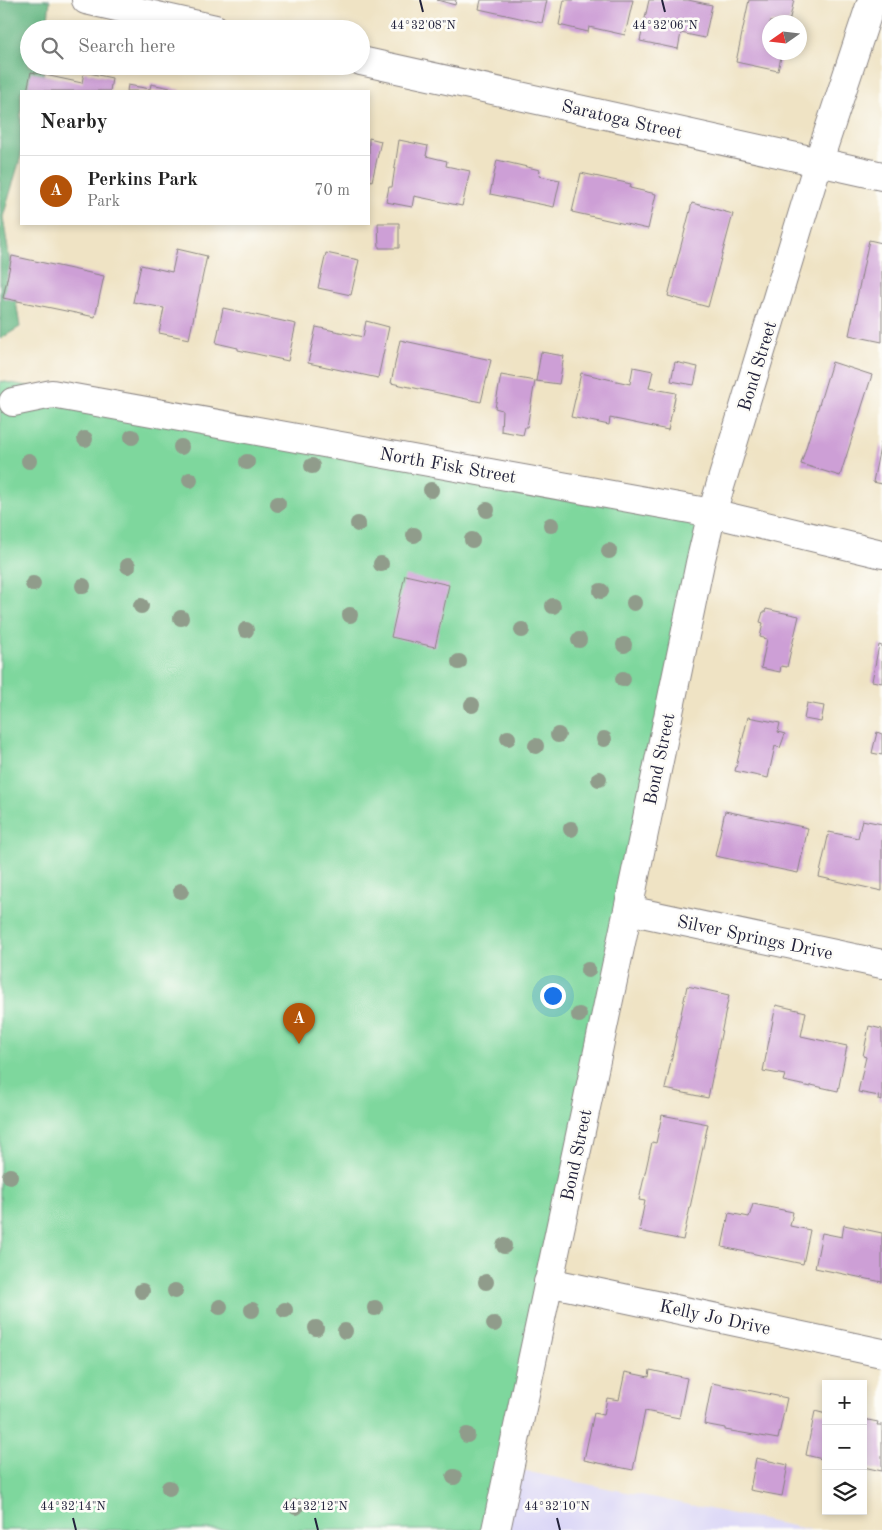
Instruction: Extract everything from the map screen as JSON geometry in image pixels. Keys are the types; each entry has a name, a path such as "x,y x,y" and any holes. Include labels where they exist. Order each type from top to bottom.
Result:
{"street":[{"path":"86,0 175,20"},
{"name":"Bond Street","path":"496,1530 712,513 818,162 872,0"},
{"name":"Saratoga Street","path":"370,63 882,176"},
{"name":"North Fisk Street","path":"13,402 52,394 712,513 882,554"},
{"name":"Silver Springs Drive","path":"628,910 882,964"},
{"name":"Kelly Jo Drive","path":"548,1282 882,1353"}],"shaded area":[{"path":"509,1468 812,1530 496,1530"}],"green space":[{"path":"0,0 50,0 48,20 20,20 20,75 43,75 42,90 20,90 20,159 3,217 20,327 0,339"},
{"path":"0,381 712,513 495,1530 0,1530"}],"building":[{"path":"437,0 456,0 455,5"},
{"path":"481,0 547,0 542,23 479,9"},
{"path":"564,0 633,0 625,35 589,27 588,32 559,25"},
{"path":"649,0 688,0 712,5 705,38 681,33 678,49 640,41"},
{"path":"749,0 794,0 791,15 762,15 762,60 780,60 778,71 736,62"},
{"path":"30,75 45,75 82,83 83,75 98,75 112,78 110,90 27,90"},
{"path":"151,84 180,90 127,90 128,85 150,89"},
{"path":"370,138 381,141 372,181 370,180"},
{"path":"399,140 428,146 426,156 447,161 446,166 470,171 462,206 414,196 412,207 386,202 389,187 392,187"},
{"path":"497,160 540,170 539,176 560,180 554,207 490,194"},
{"path":"581,173 631,184 630,188 656,194 648,229 572,212"},
{"path":"692,203 733,214 708,307 668,296"},
{"path":"378,223 399,223 399,248 379,248"},
{"path":"869,240 882,243 882,342 849,335"},
{"path":"177,249 207,256 189,339 159,333 164,308 133,302 141,265 172,272"},
{"path":"326,253 359,260 351,295 318,288"},
{"path":"12,256 104,276 95,317 3,298"},
{"path":"223,308 296,324 288,361 216,343"},
{"path":"366,321 389,327 378,378 308,363 316,327 363,337"},
{"path":"400,340 491,360 481,402 391,383"},
{"path":"541,352 564,356 559,384 536,381"},
{"path":"675,362 698,367 694,385 671,381"},
{"path":"832,362 872,375 840,476 801,464"},
{"path":"633,367 653,371 649,388 676,393 668,430 610,418 609,425 571,417 581,373 630,384"},
{"path":"501,375 535,381 527,427 525,427 523,435 501,431 502,410 495,408"},
{"path":"882,442 882,484 873,482"},
{"path":"405,575 449,585 435,647 391,637"},
{"path":"766,609 799,616 787,667 781,666 780,672 761,668 767,639 760,637 763,623 760,622"},
{"path":"879,645 882,646 882,683 872,681"},
{"path":"807,703 824,706 821,722 804,719"},
{"path":"748,717 780,723 778,732 785,734 780,748 775,746 768,778 735,771"},
{"path":"877,732 882,734 882,755 872,753"},
{"path":"725,811 808,828 798,873 715,856"},
{"path":"862,820 882,824 882,891 819,877 829,832 858,838"},
{"path":"687,986 729,995 708,1098 665,1089"},
{"path":"776,1005 806,1012 801,1036 847,1046 838,1091 783,1081 785,1075 763,1071"},
{"path":"869,1026 882,1029 882,1101 878,1100 879,1096 858,1092 866,1057 863,1056"},
{"path":"662,1115 708,1124 683,1240 639,1231 645,1201 639,1200 652,1142 656,1143"},
{"path":"753,1204 793,1212 790,1226 810,1230 803,1264 722,1247 729,1213 749,1217"},
{"path":"844,1225 882,1233 882,1282 815,1268 822,1233 842,1237"},
{"path":"650,1370 687,1378 679,1418 645,1411 633,1470 584,1460 594,1413 604,1415 607,1398 619,1400 625,1372 649,1377"},
{"path":"712,1383 787,1398 778,1439 725,1430 725,1428 704,1424"},
{"path":"815,1411 822,1413 822,1459 806,1455"},
{"path":"867,1420 878,1422 877,1425 882,1425 882,1471 867,1468"},
{"path":"756,1458 788,1465 782,1496 750,1490"}],"place":[{"name":"Perkins Park","path":"299,1044"}]}
